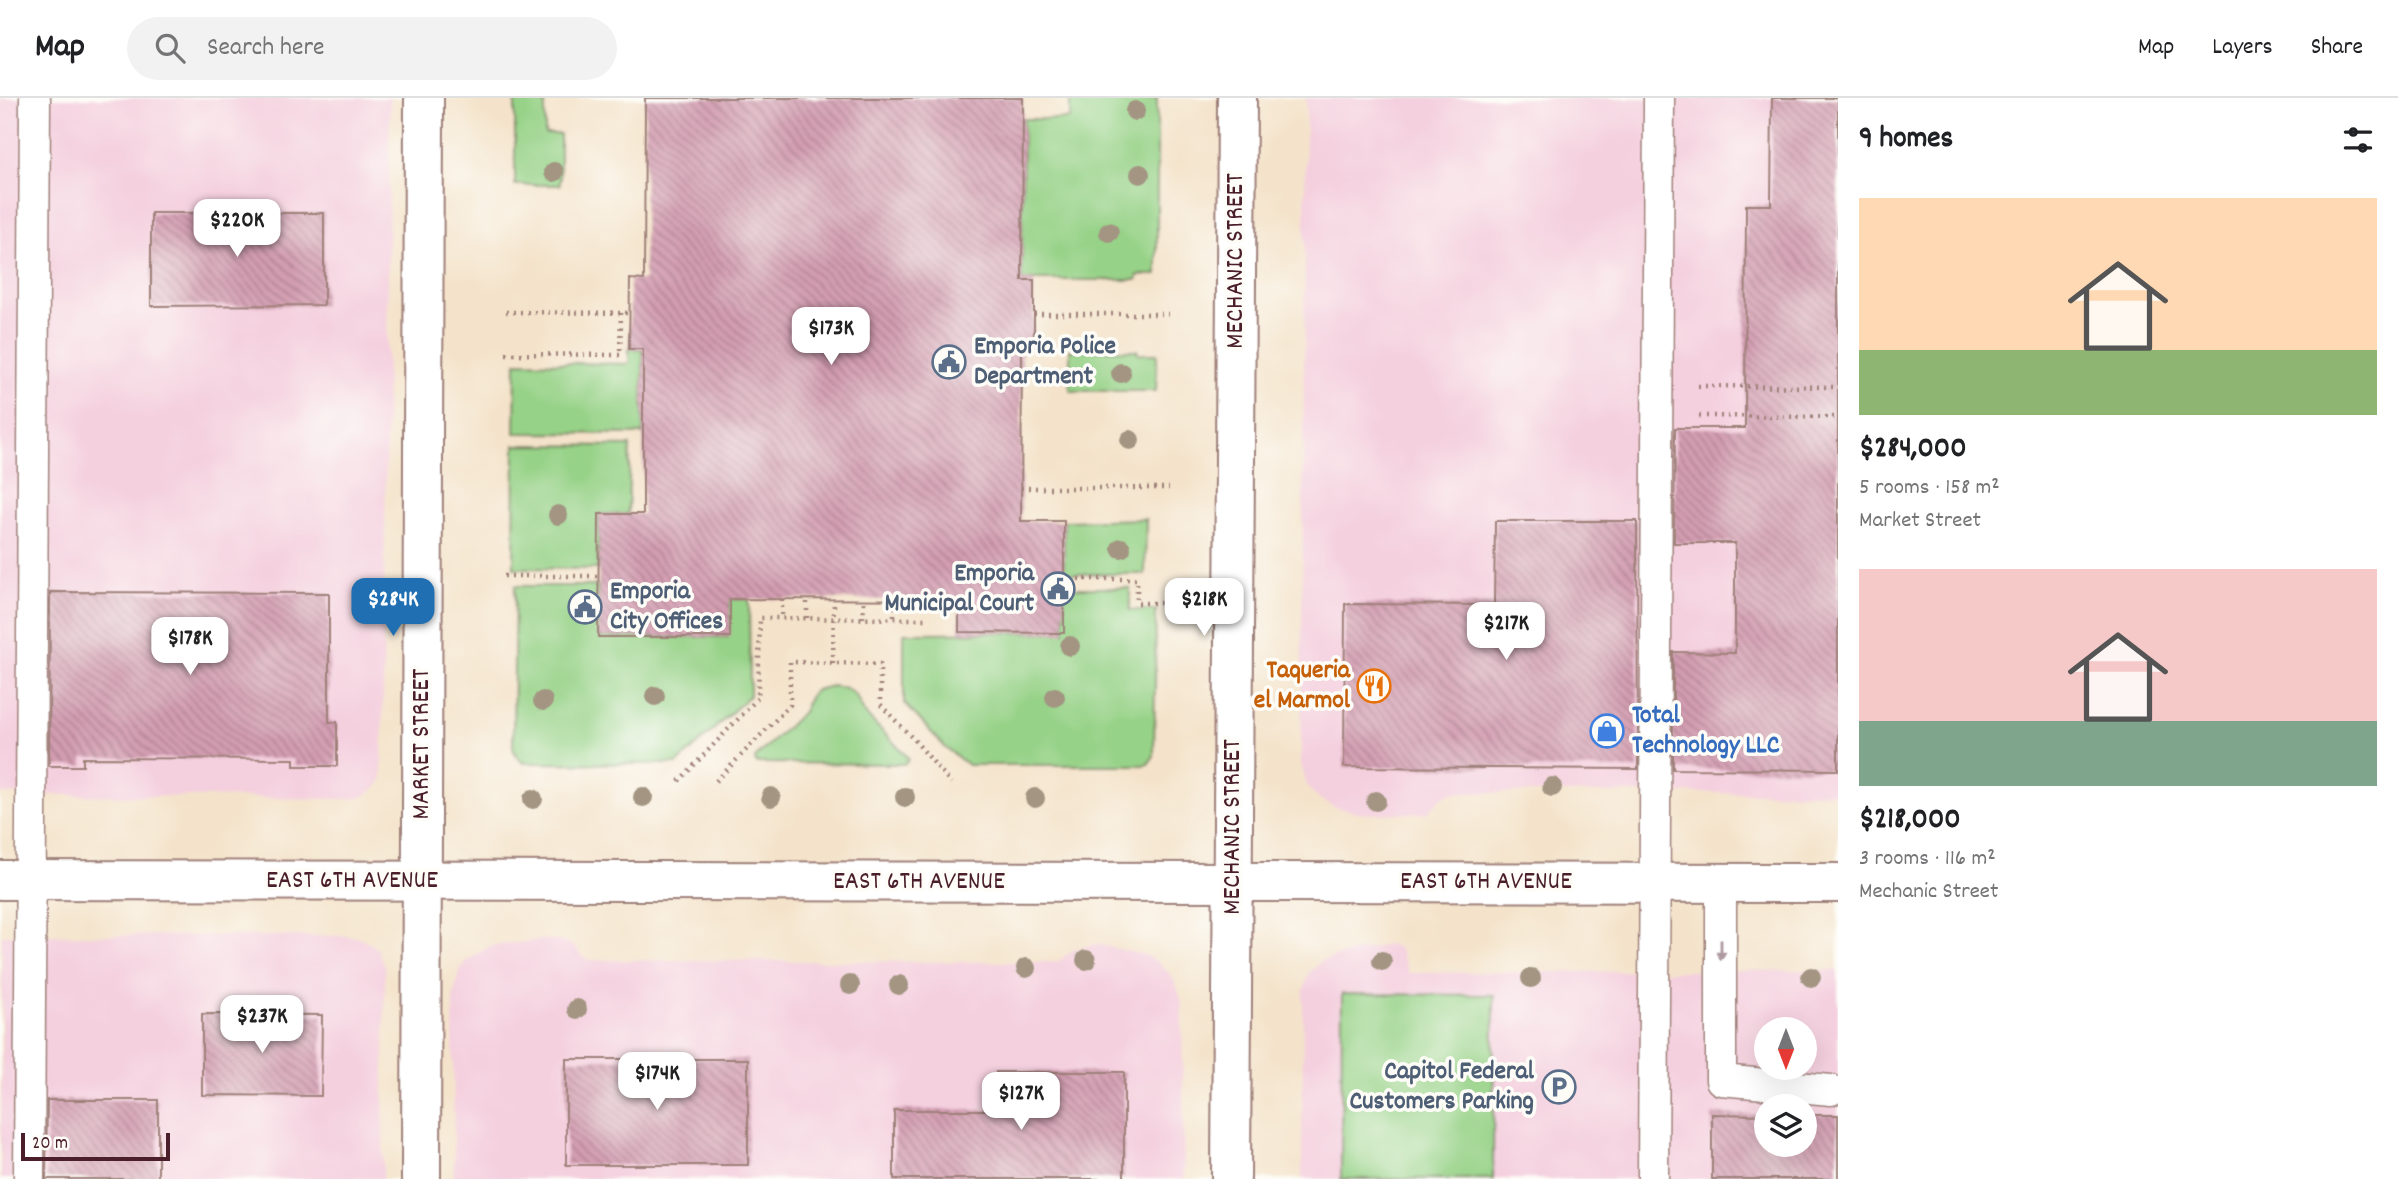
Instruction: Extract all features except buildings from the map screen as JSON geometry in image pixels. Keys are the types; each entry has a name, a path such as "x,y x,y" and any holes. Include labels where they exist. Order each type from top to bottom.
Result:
{"street":[{"name":"MARKET STREET","path":"421,1179 424,98"},
{"name":"MECHANIC STREET","path":"1231,1179 1237,98"},
{"name":"EAST 6TH AVENUE","path":"16,880 1838,883"}],"lane":[{"path":"29,1179 16,880 35,98"},
{"path":"1653,1179 1659,98"},
{"path":"1721,882 1721,1080 1831,1090"}],"path":[{"path":"506,312 630,313"},
{"path":"506,354 620,355 621,313"},
{"path":"1034,314 1168,314"},
{"path":"1692,386 1838,387"},
{"path":"1700,386 1700,396"},
{"path":"1700,406 1699,416 1838,417"},
{"path":"1021,488 1169,488"},
{"path":"504,576 598,576"},
{"path":"1064,579 1137,579 1137,603 1169,604"},
{"path":"782,599 782,618"},
{"path":"807,599 807,618"},
{"path":"833,663 834,599"},
{"path":"863,618 864,600"},
{"path":"894,600 894,618"},
{"path":"679,781 758,698 760,618 929,619"},
{"path":"716,781 790,705 790,662 880,664 880,704 918,743 951,783"}],"shaded area":[{"path":"0,98 390,98 382,779 369,793 348,799 0,794"},
{"path":"1306,98 1838,98 1838,793 1452,793 1442,797 1427,813 1365,814 1334,807 1312,792 1306,783 1301,764"},
{"path":"2,935 349,936 361,938 371,944 378,949 385,969 383,1179 1,1179"},
{"path":"548,939 571,944 588,960 1057,962 1075,949 1096,944 1145,955 1169,973 1182,1002 1184,1179 454,1179 453,1000 458,973 465,962 490,946"},
{"path":"1387,945 1400,950 1409,973 1838,970 1838,1179 1302,1179 1303,995 1308,974 1322,960"}],"green space":[{"path":"515,98 545,98 545,134 560,134 560,185 515,185"},
{"path":"1070,98 1157,98 1157,275 1138,275 1137,280 1022,280 1023,119 1070,119"},
{"path":"629,349 643,349 643,434 515,433 516,362 629,364"},
{"path":"1070,350 1137,350 1138,354 1157,354 1156,391 1070,391"},
{"path":"515,445 630,446 628,514 599,514 598,569 514,568"},
{"path":"1146,519 1145,574 1064,574 1064,521"},
{"path":"515,586 598,586 599,637 729,637 730,599 749,599 750,695 677,764 523,763 513,747"},
{"path":"1064,588 1130,588 1130,610 1156,610 1154,756 1148,764 1142,765 968,765 946,748 904,703 904,633 1064,632"},
{"path":"831,686 846,688 856,696 865,714 904,753 908,758 907,762 756,763 758,755 803,712 810,695 816,690"},
{"path":"1342,994 1494,995 1493,1179 1341,1179"}],"place":[{"name":"Emporia Police Department","path":"949,362"},
{"name":"Emporia Municipal Court","path":"1058,589"},
{"name":"Emporia City Offices","path":"585,607"},
{"name":"Taqueria el Marmol","path":"1374,686"},
{"name":"Total Technology LLC","path":"1607,731"},
{"name":"Capitol Federal Customers Parking","path":"1559,1087"}]}
